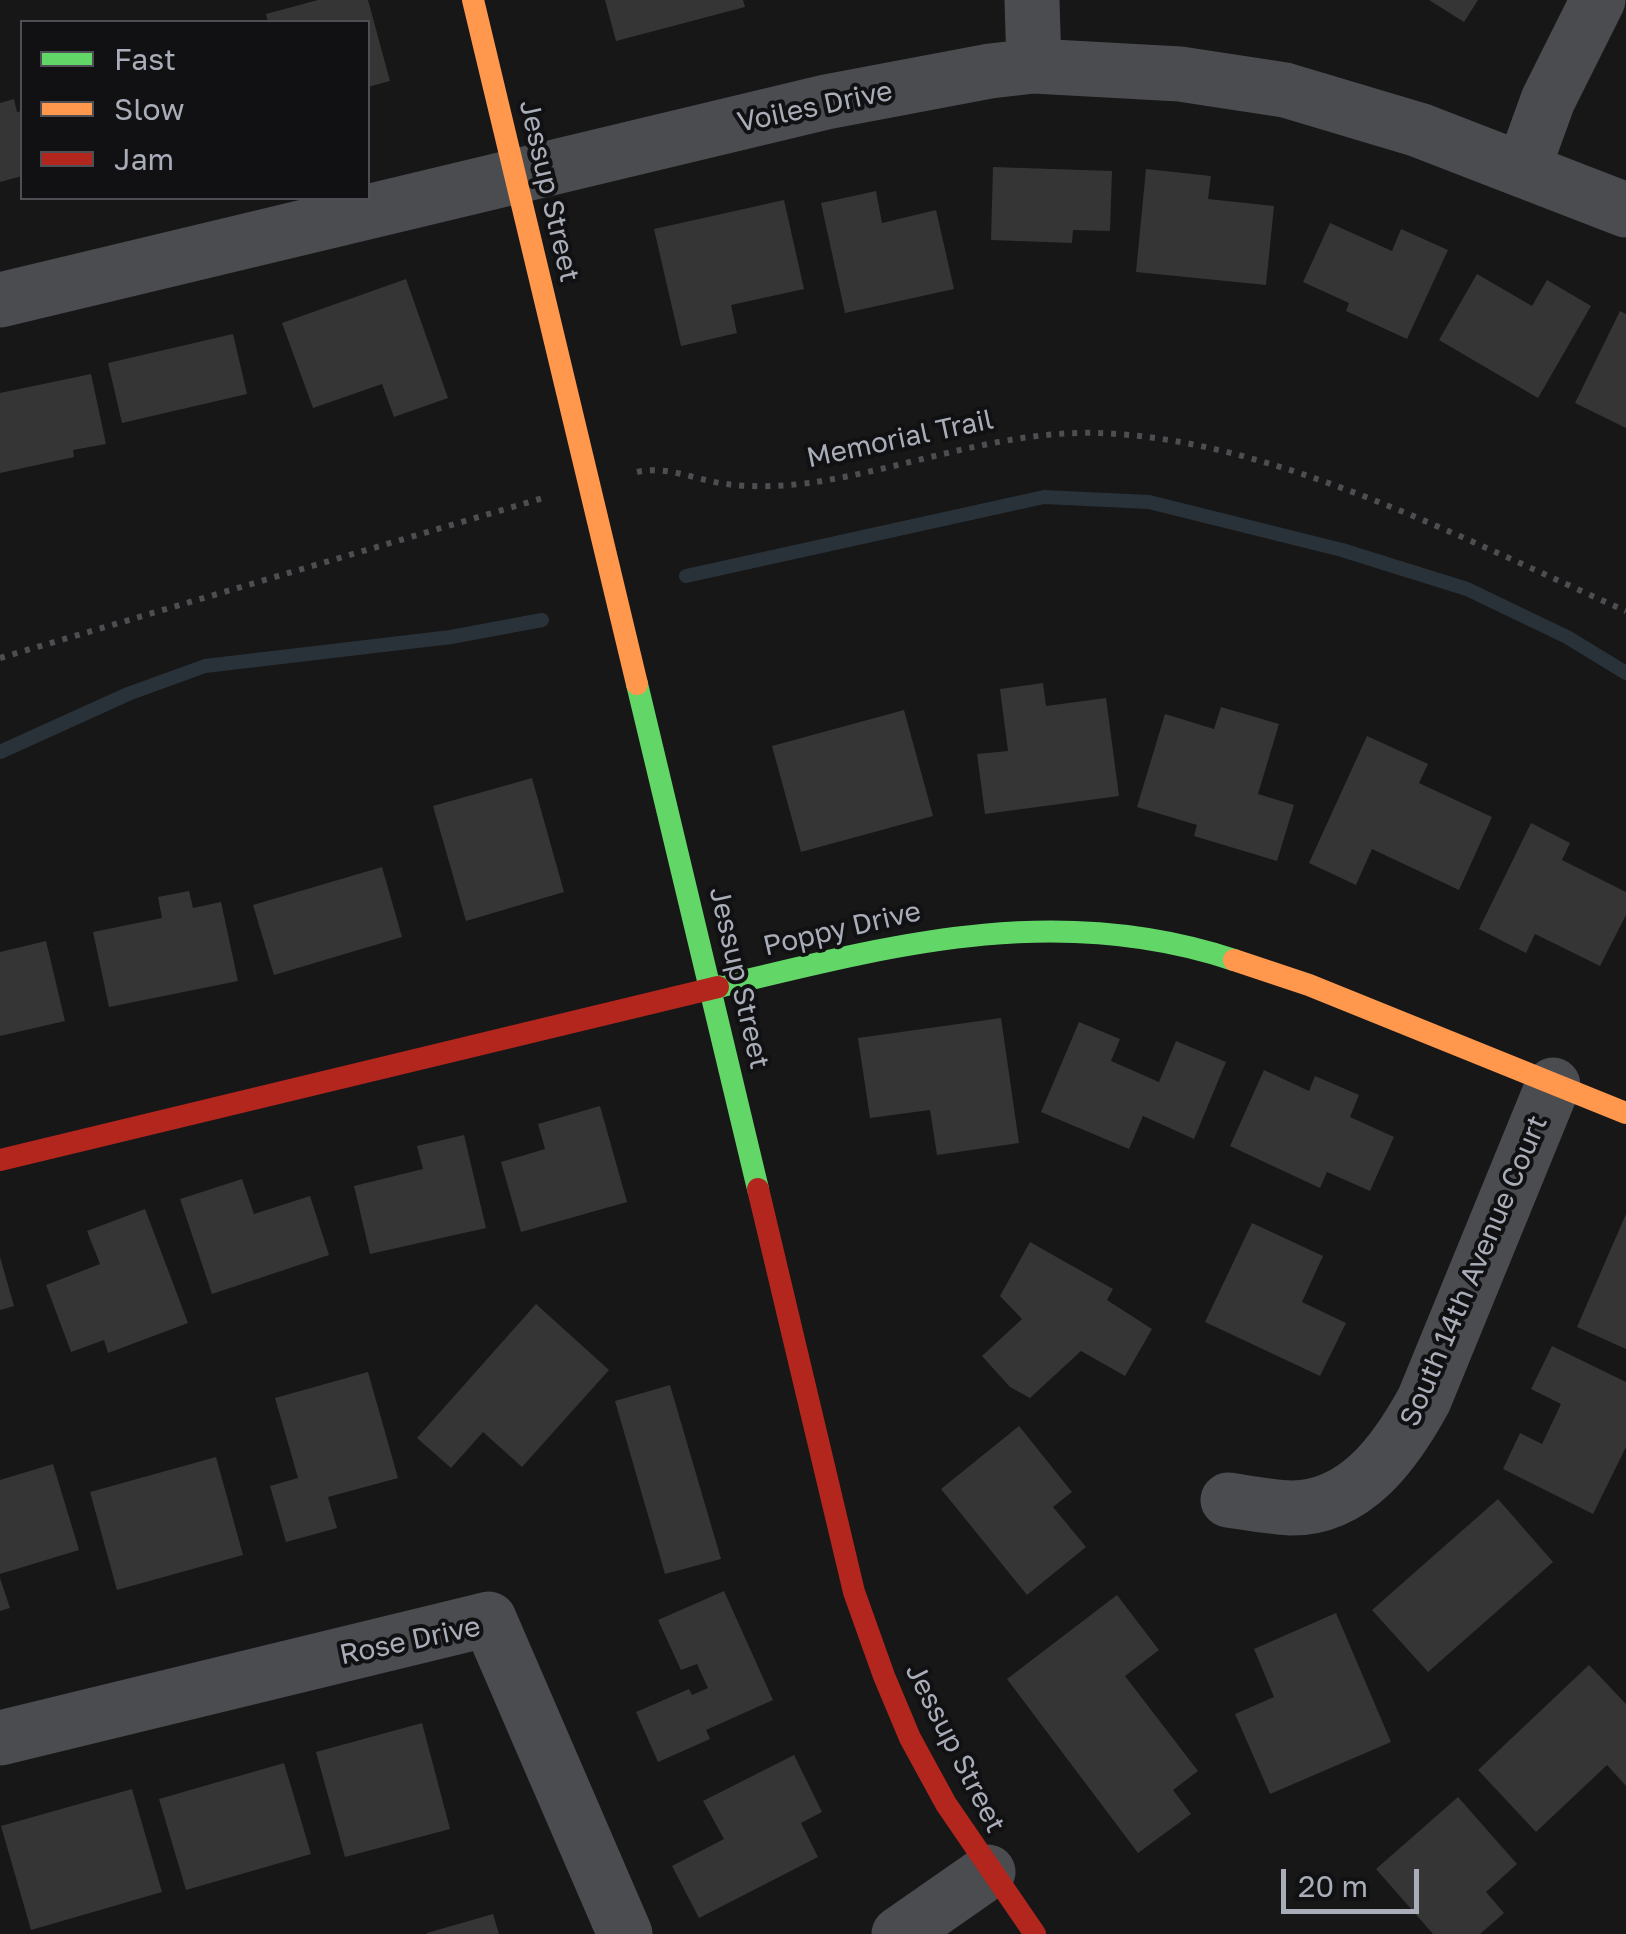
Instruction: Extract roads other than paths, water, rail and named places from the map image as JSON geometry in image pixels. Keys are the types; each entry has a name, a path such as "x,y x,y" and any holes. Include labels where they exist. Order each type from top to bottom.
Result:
{"street":[{"name":"Jessup Street","path":"474,0 854,1592 880,1669 919,1756 988,1872 1035,1934"},
{"path":"1032,0 1034,66"},
{"path":"1522,169 1548,100 1598,0"},
{"name":"Voiles Drive","path":"0,300 826,102 1034,66 1180,74 1285,90 1419,130 1626,210"},
{"name":"Poppy Drive","path":"0,1160 837,958 942,938 1062,929 1192,946 1309,985 1626,1113"},
{"name":"South 14th Avenue Court","path":"1228,1500 1293,1508 1328,1502 1374,1472 1398,1446 1424,1400 1554,1085"},
{"name":"Rose Drive","path":"0,1738 490,1619 625,1934"},
{"path":"899,1934 988,1872"}],"waterway":[{"path":"686,576 1044,497 1149,502 1342,550 1467,589 1567,637 1626,673"},
{"path":"0,752 128,694 205,666 451,637 542,620"}]}
